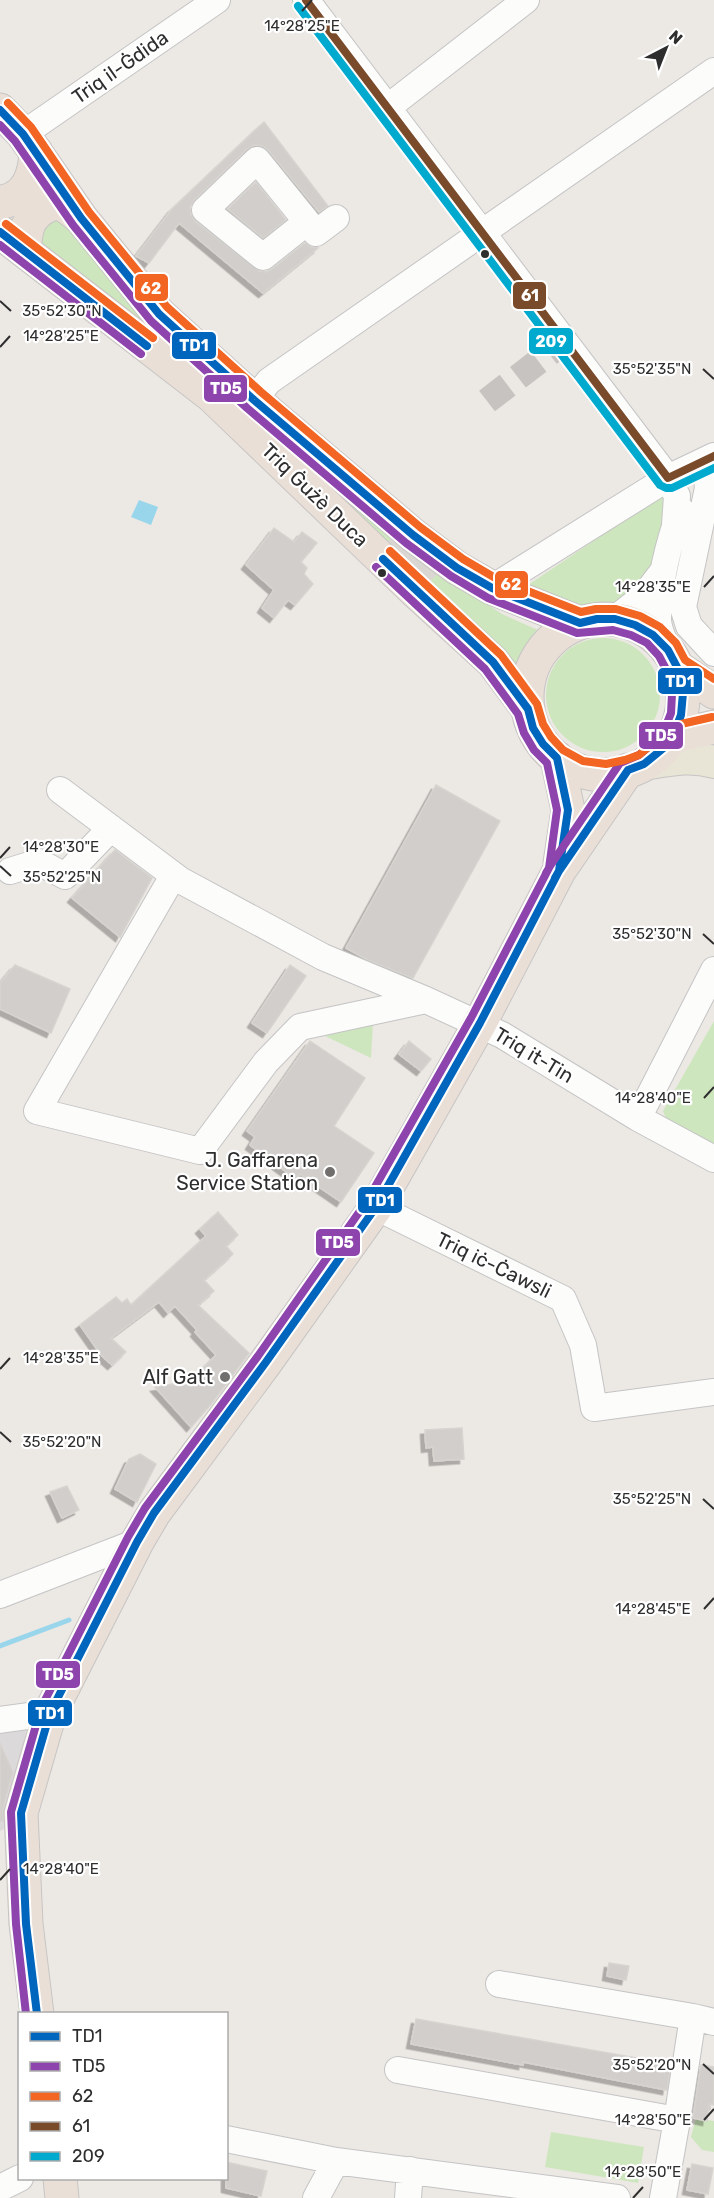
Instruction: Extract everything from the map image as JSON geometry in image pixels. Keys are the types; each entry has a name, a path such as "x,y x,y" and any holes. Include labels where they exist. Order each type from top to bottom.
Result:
{"highway":[{"path":"0,202 17,196 32,180 35,168 13,129"},
{"path":"13,129 159,314 254,400 413,535 457,567 492,588 580,623"},
{"path":"12,241 26,227 32,216 52,203 64,206 81,218"},
{"name":"Triq Ġużè Duca","path":"12,241 212,396 413,589 493,662 528,709"},
{"path":"636,767 606,775 580,771 557,758 543,744 533,728 528,709 528,682 538,656 556,636 580,623 597,619 615,619 635,625 653,635 672,658 714,692"},
{"path":"37,2012 26,1924 21,1813 50,1713 154,1513 266,1362 376,1207 480,1023 559,871 636,767 666,746 673,736 681,715 683,693 672,658"},
{"path":"673,736 714,727"},
{"path":"557,758 568,810 559,871"},
{"path":"60,2180 62,2198"}],"main road":[{"path":"636,767 678,758 698,757 714,762"}],"street":[{"name":"Triq il-Ġdida","path":"13,129 217,0"},
{"path":"306,0 668,478 677,496 675,525"},
{"path":"387,108 526,0"},
{"path":"254,400 269,381 714,71"},
{"path":"307,222 316,233 336,218"},
{"path":"492,588 668,478 710,459"},
{"path":"672,658 657,621 664,570 675,525 692,484 710,459"},
{"path":"710,459 708,488 683,607 689,626 714,653"},
{"path":"615,619 644,596 664,570"},
{"name":"Triq it-Tin","path":"60,790 180,880 323,957 480,1023 638,1118 714,1159"},
{"path":"10,871 39,862 65,876 111,828"},
{"path":"180,880 169,883 37,1112 200,1151 266,1062 300,1027 426,1000"},
{"path":"638,1118 712,980"},
{"name":"Triq iċ-Ċawsli","path":"376,1207 563,1299 583,1345 594,1408 714,1392"},
{"path":"0,1595 137,1542"},
{"path":"0,1720 50,1713"},
{"path":"499,1984 704,2020 677,2120 663,2198"},
{"path":"398,2070 677,2120"},
{"path":"228,2139 336,2161 617,2198"},
{"path":"316,2198 336,2161"},
{"path":"408,2198 410,2170"},
{"path":"0,2188 18,2179"}],"shaded area":[{"path":"393,537 440,572 429,582 387,543"},
{"path":"0,1726 27,1727 4,1829 0,1831"}],"green space":[{"path":"56,217 393,537 387,543 42,248 37,240 39,227"},
{"path":"668,491 654,574 619,604 580,608 525,587"},
{"path":"440,572 502,614 540,631 525,650 517,670 429,582"},
{"path":"603,638 625,642 644,654 656,673 660,695 656,717 644,736 625,748 603,752 581,748 562,736 550,717 546,695 550,673 562,654 581,642"},
{"path":"714,1021 714,1149 667,1121 663,1111"},
{"path":"373,1023 371,1058 325,1036"},
{"path":"696,2118 714,2121 714,2152 702,2150 691,2137"},
{"path":"551,2132 644,2147 638,2183 545,2167"}],"water":[{"path":"139,500 158,507 151,525 131,517"}],"building":[{"path":"264,122 328,206 319,212 269,151 263,146 254,145 195,199 190,207 191,215 196,222 259,271 266,272 272,269 305,243 318,248 263,293 179,223 149,263 136,256 172,209"},
{"path":"256,182 286,220 263,238 228,209"},
{"path":"274,528 294,542 302,532 317,543 301,562 307,568 304,574 313,584 295,605 288,600 274,618 262,608 274,590 246,565"},
{"path":"436,785 500,821 413,978 368,960 346,948"},
{"path":"115,850 152,878 120,937 72,898"},
{"path":"15,965 70,989 51,1033 0,1009 0,983"},
{"path":"290,965 306,976 267,1033 252,1023"},
{"path":"310,1041 365,1078 334,1126 374,1153 341,1202 300,1174 296,1179 250,1145 255,1137 247,1131"},
{"path":"409,1041 431,1059 421,1071 399,1054"},
{"path":"218,1212 238,1235 226,1246 233,1254 204,1280 214,1291 198,1305 249,1353 191,1427 155,1387 190,1381 216,1355 175,1306 168,1313 159,1302 111,1338 126,1352 112,1365 101,1355 80,1325 116,1297 122,1303 127,1299 131,1305 206,1236 200,1229"},
{"path":"462,1428 464,1459 434,1461 433,1447 426,1448 425,1430"},
{"path":"140,1454 156,1464 137,1502 115,1489 129,1459"},
{"path":"67,1486 79,1510 62,1518 50,1492"},
{"path":"0,1743 13,1772 3,1808 3,1821 0,1821"},
{"path":"609,1963 629,1966 626,1980 607,1976"},
{"path":"416,2019 671,2064 667,2090 523,2062 523,2065 411,2044"},
{"path":"701,2065 714,2067 714,2105 709,2104 707,2121 693,2118"},
{"path":"228,2162 267,2171 261,2196 226,2188"},
{"path":"692,2164 713,2168 708,2194 687,2190"}],"waterway":[{"path":"0,1646 69,1620"}],"tunnel":[{"path":"487,401 565,341"}],"transit line":[{"name":"61","path":"306,0 668,478 714,456"},
{"name":"209","path":"298,6 660,485 672,488 714,468"},
{"name":"62","path":"8,103 31,127 89,212 167,307 261,392 420,527 463,559 497,579 581,612 616,609 640,616 660,627 676,643 685,660 714,679"},
{"name":"TD1","path":"0,110 23,134 81,218 159,314 254,400 413,535 457,568 492,588 580,623 597,619 615,619 635,625 653,635 668,650 677,667 683,693 681,715 673,736 666,746 644,764 628,770 559,871 480,1023 376,1207 266,1362 154,1513 50,1713 21,1813 26,1924 37,2012"},
{"name":"TD5","path":"0,125 15,141 73,225 151,321 247,408 406,543 451,576 488,598 577,633 613,630 647,643 659,656 667,671 672,694 671,713 664,731 639,755 620,763 550,866 471,1018 367,1201 258,1356 145,1508 41,1708 11,1812 16,1924 26,2012"},
{"name":"62","path":"6,224 153,338"},
{"name":"TD1","path":"0,232 147,346"},
{"name":"TD5","path":"0,245 141,354"},
{"name":"62","path":"390,551 501,655 537,704 543,724 551,737 563,750 583,761 606,764 625,760 639,755 668,727 712,717"},
{"name":"TD1","path":"383,559 493,662 528,709 533,728 543,744 557,758 568,810 559,871 555,878"},
{"name":"TD5","path":"376,567 485,669 518,714 524,733 534,750 547,763 557,810 549,868 546,873"}],"place":[{"name":"J. Gaffarena Service Station","path":"330,1172"},
{"name":"Alf Gatt","path":"225,1377"}]}
